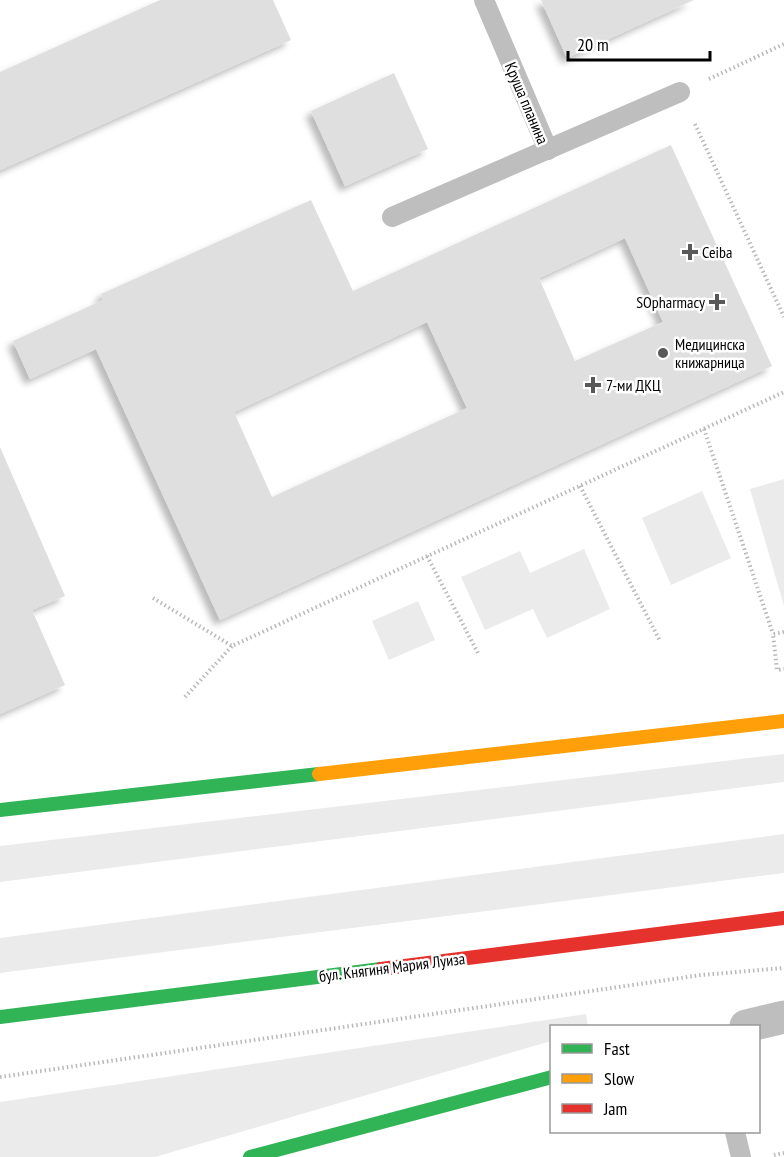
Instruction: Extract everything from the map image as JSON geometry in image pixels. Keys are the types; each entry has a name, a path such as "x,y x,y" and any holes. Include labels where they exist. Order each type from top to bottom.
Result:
{"main road":[{"path":"0,810 784,721"},
{"name":"бул. Княгиня Мария Луиза","path":"0,1017 784,918"},
{"path":"250,1157 550,1078"}],"street":[{"path":"750,1025 784,1017"}],"lane":[{"name":"Круша планина","path":"392,217 548,150 484,0"},
{"path":"548,150 680,92"},
{"path":"735,1133 741,1157"}],"path":[{"path":"784,44 680,92 784,317"},
{"path":"185,697 232,646 784,392"},
{"path":"704,429 773,634 777,670 784,669"},
{"path":"580,486 660,641"},
{"path":"427,556 479,655"},
{"path":"153,598 232,646"},
{"path":"773,634 784,632"},
{"path":"0,1077 701,975 784,968"}],"shaded area":[{"path":"784,479 784,606 750,489"},
{"path":"702,491 731,558 671,585 642,518"},
{"path":"584,549 610,609 547,638 533,609 485,630 461,577 520,551 530,573"},
{"path":"418,601 435,640 389,660 372,621"},
{"path":"784,754 784,782 0,882 0,846"},
{"path":"784,834 784,873 0,973 0,938"},
{"path":"586,1014 588,1025 550,1025 550,1041 155,1157 0,1157 0,1102"}],"building":[{"path":"160,0 273,0 291,40 0,170 0,72"},
{"path":"541,0 694,0 567,58"},
{"path":"394,73 428,149 345,186 311,111"},
{"name":"7-ми ДКЦ","path":"671,145 772,366 220,620 96,349 30,379 13,341 103,300 101,294 311,200 353,291","holes":["625,238 663,322 575,361 539,278","427,322 467,408 272,497 234,412"]},
{"path":"0,447 65,596 32,610 65,685 0,714"}],"traffic: fast":[{"path":"0,810 319,774"},
{"path":"0,1017 381,969"},
{"path":"250,1157 550,1078"}],"traffic: slow":[{"path":"319,774 784,721"}],"traffic: jam":[{"path":"381,969 784,918"}],"place":[{"name":"Ceiba","path":"690,252"},
{"name":"SOpharmacy","path":"717,302"},
{"name":"Медицинска книжарница","path":"663,353"},
{"name":"7-ми ДКЦ","path":"593,385"}]}
